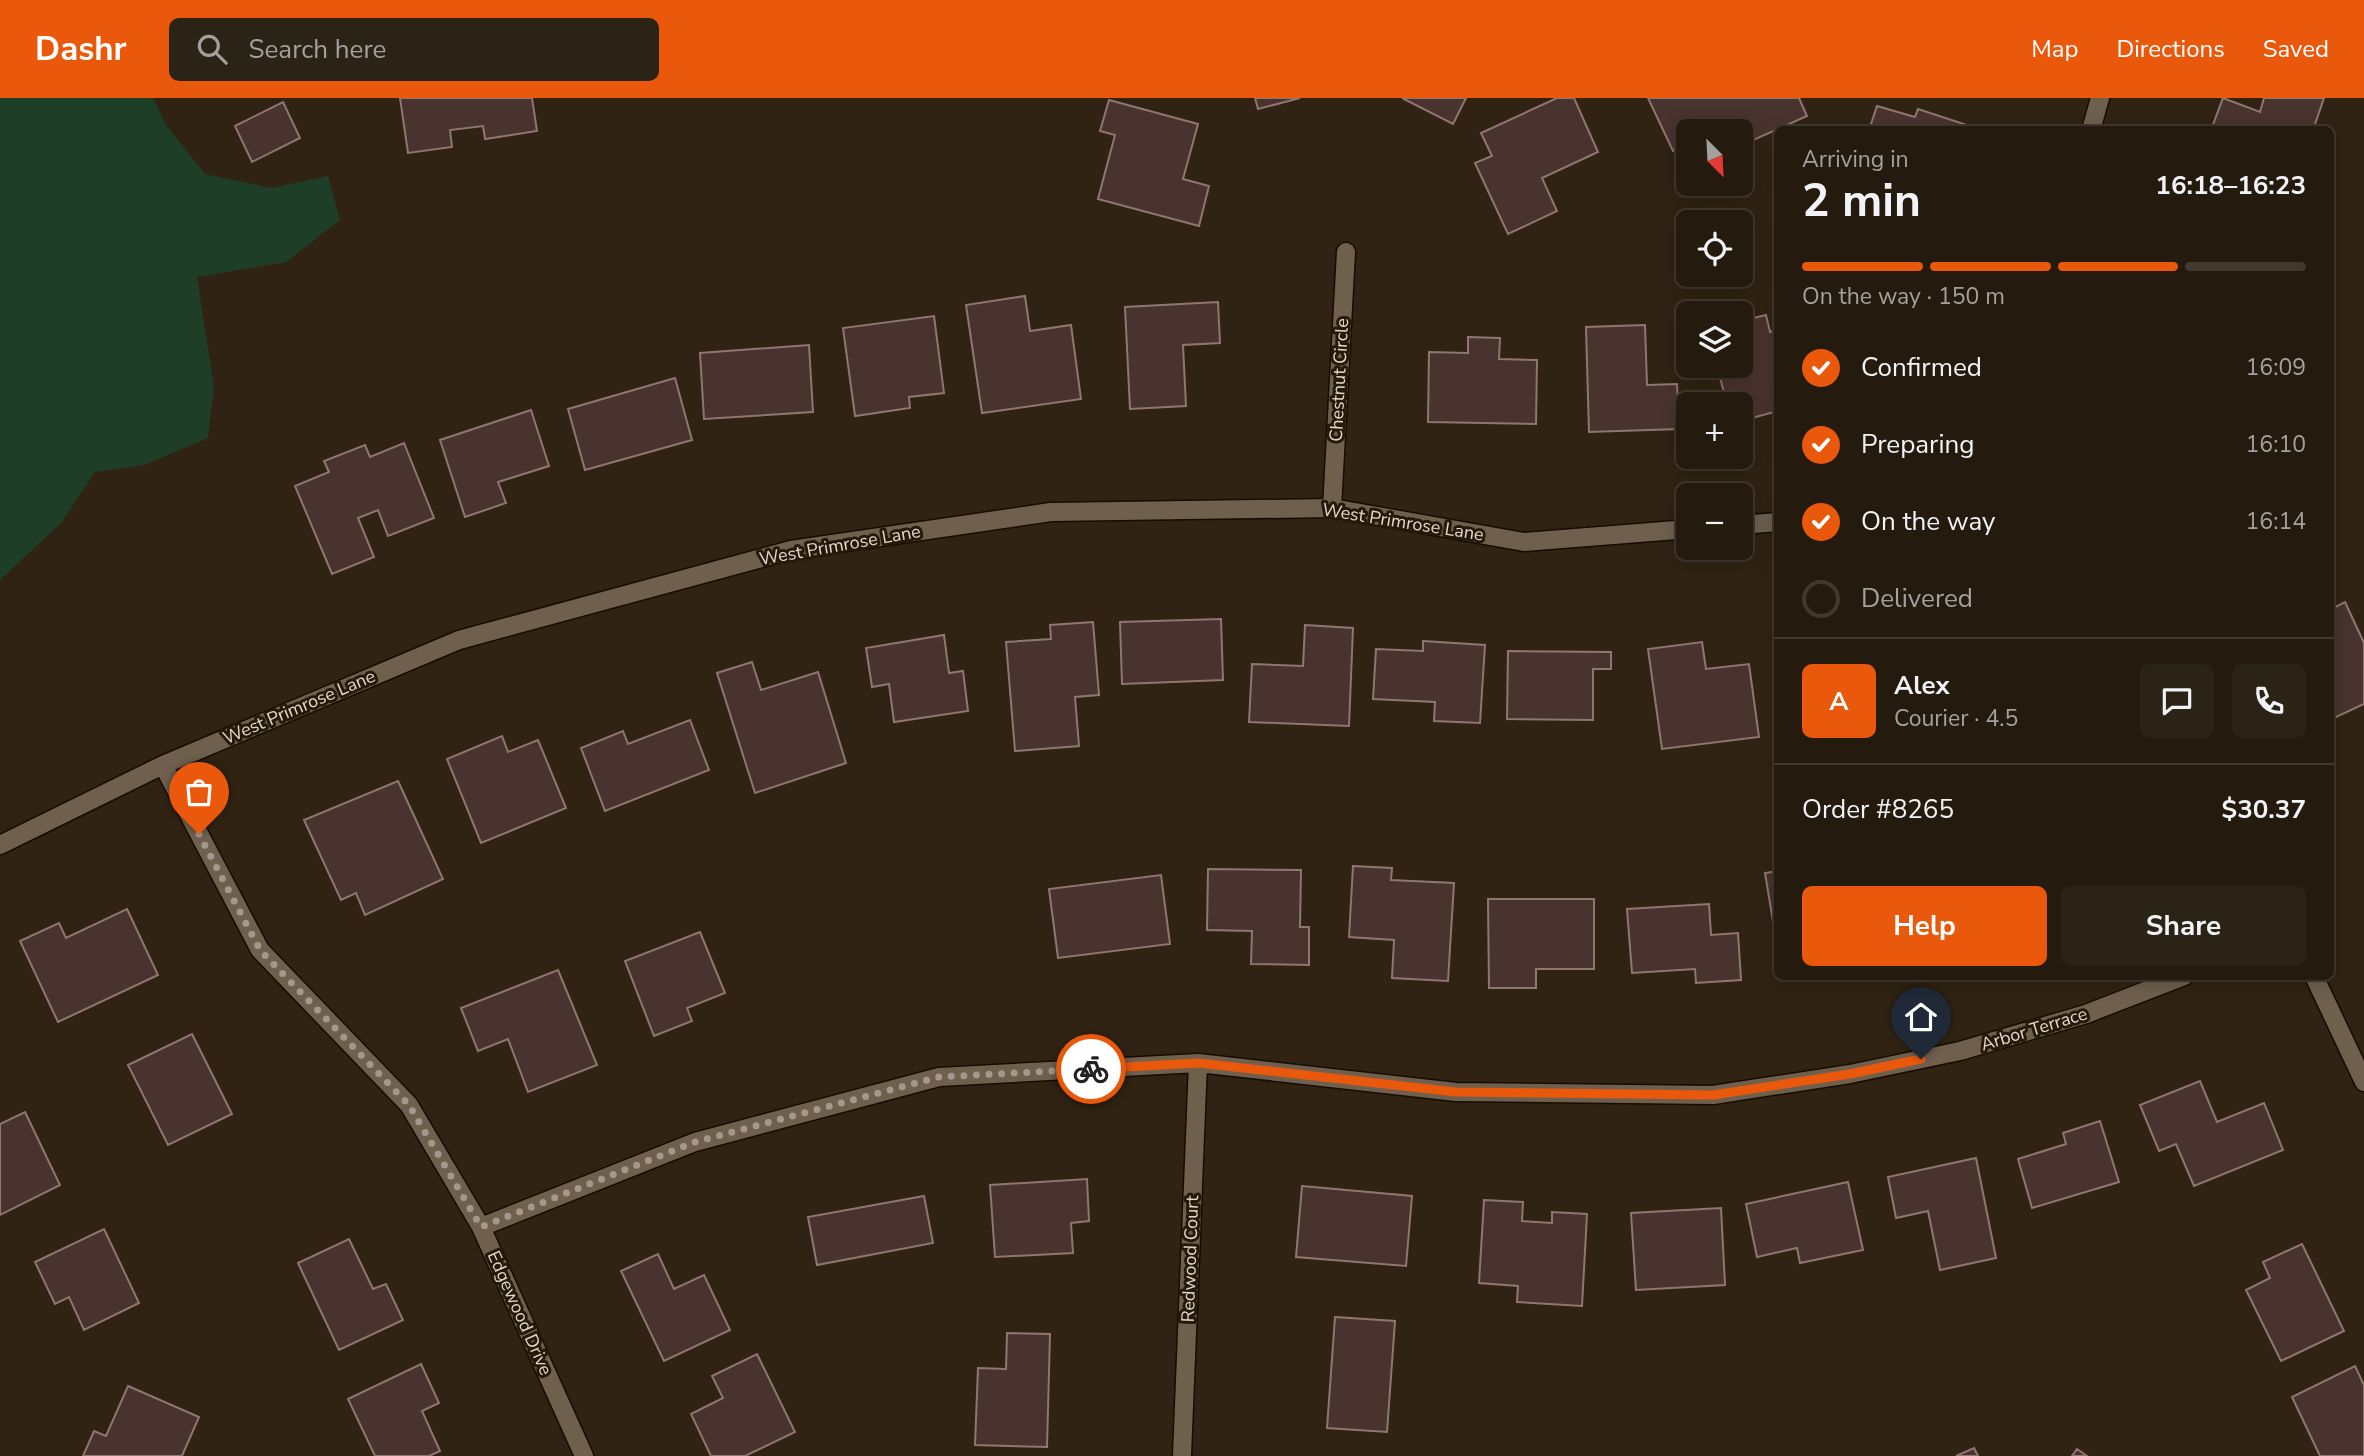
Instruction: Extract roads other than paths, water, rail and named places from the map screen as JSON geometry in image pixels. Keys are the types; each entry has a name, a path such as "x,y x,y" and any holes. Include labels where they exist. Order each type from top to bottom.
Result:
{"street":[{"path":"2092,126 2100,98"},
{"name":"Chestnut Circle","path":"1332,508 1346,252"},
{"name":"West Primrose Lane","path":"0,845 163,765 459,640 791,550 1051,512 1332,508 1524,542 1676,530"},
{"path":"1753,524 1774,522"},
{"name":"Edgewood Drive","path":"163,765 260,950 409,1105 481,1227 584,1456"},
{"name":"Arbor Terrace","path":"481,1227 695,1142 939,1077 1198,1063 1456,1092 1713,1095 1850,1074 1960,1051 2086,1014 2174,980"},
{"path":"2316,980 2364,1082"},
{"name":"Redwood Court","path":"1182,1455 1198,1063"}]}
